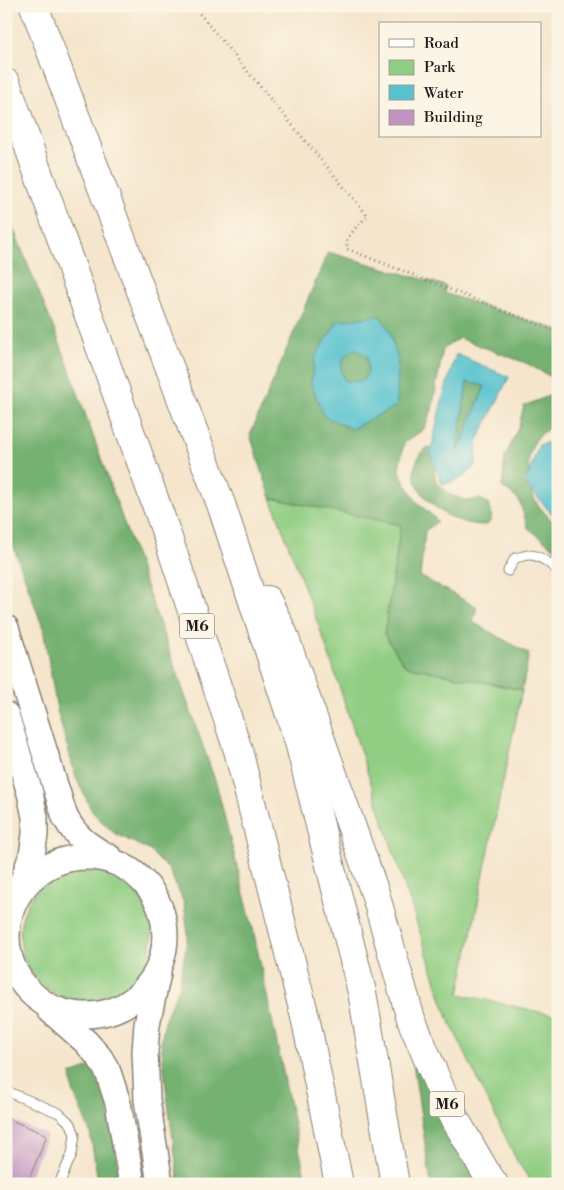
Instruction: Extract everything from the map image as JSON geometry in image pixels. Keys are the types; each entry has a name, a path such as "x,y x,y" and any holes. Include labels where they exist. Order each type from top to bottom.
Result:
{"highway":[{"name":"M6","path":"34,6 222,507 299,742 362,992 395,1184"},
{"name":"M6","path":"6,83 167,535 238,750 306,1021 339,1184"},
{"name":"M6","path":"222,507 283,633 375,893 411,1018 448,1107 494,1184"}],"main road":[{"path":"6,628 65,817 80,838 94,849 124,866 139,878 152,892 160,909 165,928 164,947 147,1024 145,1052 147,1100 160,1184"},
{"path":"6,715 30,793 35,817 32,854 11,908 7,928 8,947 12,965 20,982 86,1042 100,1058 108,1072 118,1103 132,1184"},
{"path":"11,908 32,878 52,865 76,858 100,858 124,866"},
{"path":"20,982 54,1008 79,1015 104,1013 128,1004 146,987 160,966"}],"lane":[{"path":"508,571 515,558 528,555 536,556 552,565 558,571"},
{"path":"6,1091 59,1113 71,1124 75,1135 72,1154 59,1184"}],"path":[{"path":"193,6 368,216 347,239 347,249 558,332"}],"green space":[{"path":"6,211 63,351 216,783 253,929 305,1184 179,1184 161,1042 166,1016 179,987 188,934 184,903 169,870 149,850 114,833 93,813 76,778 57,710 43,628 6,526"},
{"path":"328,252 446,286 444,293 558,330 558,425 551,427 540,435 532,446 528,470 530,486 535,500 558,527 558,551 528,528 519,500 502,487 505,457 519,426 524,406 551,395 553,378 526,363 459,338 443,349 432,410 424,429 404,443 399,468 404,481 417,502 438,521 425,531 420,576 477,607 473,622 529,654 522,690 405,666 384,634 401,525 271,498 250,435"},
{"path":"467,382 485,385 457,456"},
{"path":"427,447 438,453 434,469 436,481 450,495 467,501 480,499 488,503 492,515 487,525 468,523 449,517 427,499 416,483 414,474 417,460"},
{"path":"271,498 401,524 384,634 405,666 522,690 459,994 558,1016 558,1184 533,1184 517,1161 448,1018 325,643"},
{"path":"86,869 99,870 111,874 133,888 147,910 151,922 151,948 147,960 133,982 111,996 99,1000 86,1001 73,1000 61,996 39,982 25,960 21,948 20,935 21,922 25,910 39,888 61,874 73,870"},
{"path":"410,1043 482,1184 431,1184"},
{"path":"90,1067 105,1093 122,1184 96,1184 97,1175 90,1132 73,1091 71,1074"}],"water":[{"path":"380,316 390,331 398,361 397,406 351,429 324,416 311,383 315,357 338,321","holes":["354,349 367,356 368,372 362,381 345,381 341,370 343,358"]},
{"path":"456,354 509,377 477,442 476,464 464,477 443,485 430,455 441,404","holes":["467,382 485,386 457,454"]},
{"path":"558,440 558,468 556,469 558,473 558,521 525,483 539,445"}],"building":[{"path":"6,1118 47,1135 27,1184 6,1184"}]}
